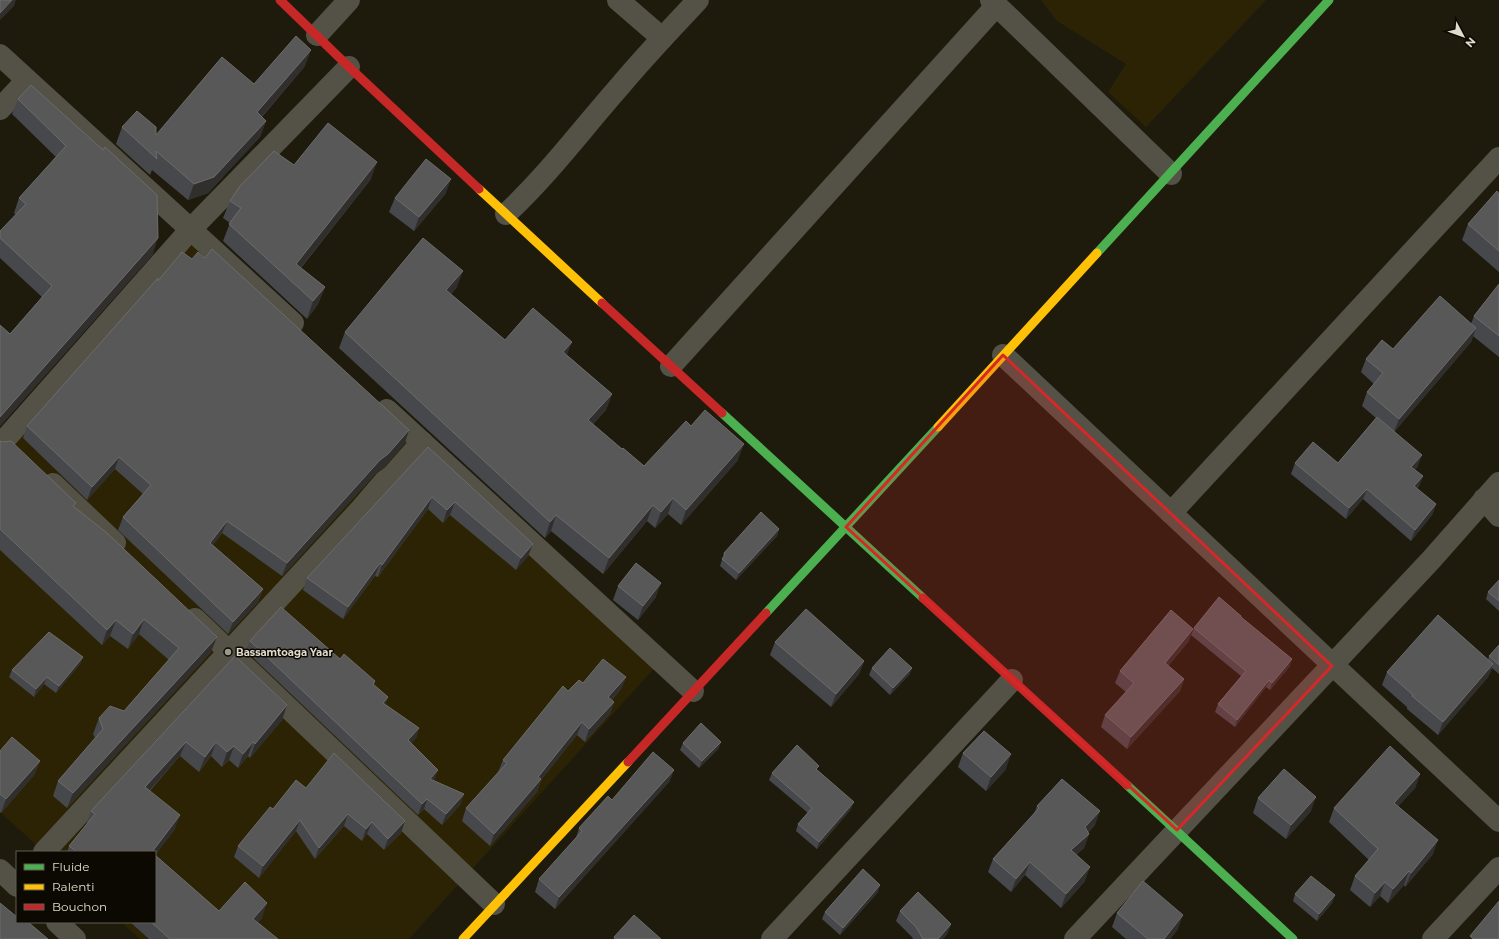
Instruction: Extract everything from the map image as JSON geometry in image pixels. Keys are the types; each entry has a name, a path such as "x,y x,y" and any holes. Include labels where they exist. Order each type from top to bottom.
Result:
{"street":[{"path":"280,0 349,68 506,214 1177,830 1293,939"},
{"path":"317,35 349,0"},
{"path":"618,0 662,38"},
{"path":"506,214 526,196 662,38 698,0"},
{"path":"463,939 846,527 1329,0"},
{"path":"671,366 994,2 1171,174"},
{"path":"0,55 308,337"},
{"path":"7,445 191,229 349,68"},
{"path":"0,109 27,80"},
{"path":"1171,513 1499,158"},
{"path":"1003,355 1332,666 1499,821"},
{"path":"371,396 693,691"},
{"path":"45,851 361,509 384,481 392,476 422,442"},
{"path":"40,471 131,558"},
{"path":"1075,939 1431,560 1499,483"},
{"path":"1484,499 1499,516"},
{"path":"182,607 494,904"},
{"path":"772,939 1012,680"},
{"path":"1432,939 1499,868"},
{"path":"58,923 75,939"}],"highlighted area":[{"path":"1003,355 1332,666 1177,830 846,527"}],"shaded area":[{"path":"1041,0 1266,0 1146,127 1108,92 1126,64 1057,21"},
{"path":"191,229 661,661 409,939 140,939 122,923 156,923 156,851 43,851 0,812 0,445"}],"building":[{"path":"0,0 12,0 0,13"},
{"path":"296,36 311,50 257,112 266,121 214,177 194,184 156,151 157,159 122,127 137,111 156,127 156,135 222,57 254,84"},
{"path":"31,85 103,150 105,147 157,195 158,238 0,417 0,325 10,334 52,286 0,238 0,231 26,204 19,198 66,146 18,99"},
{"path":"328,123 377,162 296,264 325,287 313,301 229,224 241,208 230,201 240,186 274,151 294,165"},
{"path":"426,159 451,179 419,217 395,198"},
{"path":"1497,191 1499,194 1499,251 1468,224"},
{"path":"423,238 463,271 446,290 505,340 533,308 572,342 563,352 612,394 588,420 644,466 686,421 691,426 705,410 744,444 686,510 673,498 661,512 653,505 609,558 556,515 550,522 345,332"},
{"path":"212,249 409,430 287,563 227,521 210,543 263,589 233,622 123,517 151,485 119,457 92,487 27,426 158,278 158,281 182,252 192,259 198,252 205,258"},
{"path":"1499,284 1499,336 1474,316"},
{"path":"1440,296 1476,328 1399,419 1367,392 1383,373 1366,359 1382,340 1393,349"},
{"path":"1377,417 1422,455 1411,467 1423,476 1414,486 1436,504 1415,530 1367,489 1349,508 1295,463 1313,442 1338,463"},
{"path":"0,441 11,441 76,503 73,506 107,533 217,637 73,793 58,781 103,729 99,718 110,706 124,711 179,648 144,619 133,634 116,620 107,630 0,529"},
{"path":"428,447 533,544 521,558 455,502 447,510 432,497 382,565 380,563 348,607 307,578"},
{"path":"761,512 779,529 739,573 722,559 725,555 724,553"},
{"path":"636,563 661,583 643,606 618,586"},
{"path":"1499,580 1499,601 1488,592"},
{"path":"1219,597 1292,659 1272,683 1269,680 1237,720 1218,704 1246,671 1194,628"},
{"path":"281,607 340,659 344,654 375,681 373,684 388,697 383,703 419,728 408,740 438,770 430,779 464,794 446,814 427,799 422,804 250,641"},
{"path":"806,609 864,661 836,694 775,642"},
{"path":"1171,610 1193,629 1165,663 1184,679 1131,737 1105,715 1134,683 1120,671"},
{"path":"1438,615 1493,664 1443,722 1412,696 1413,695 1387,672"},
{"path":"49,632 83,657 59,686 47,677 36,689 12,670"},
{"path":"1499,645 1499,665 1489,656"},
{"path":"890,648 912,668 893,688 872,668"},
{"path":"235,656 287,705 255,744 253,742 243,754 234,746 227,752 216,742 205,757 186,742 145,787 180,815 153,851 76,851 69,846 95,814 91,811"},
{"path":"603,659 626,677 608,697 614,702 589,729 582,722 538,777 541,779 494,834 466,808 507,763 503,760 563,686 568,691 579,680 583,683"},
{"path":"701,723 721,742 702,761 683,743"},
{"path":"984,731 1011,754 991,777 963,753"},
{"path":"12,737 40,761 6,799 0,794 0,751"},
{"path":"797,745 819,766 816,769 854,802 819,842 798,824 812,808 772,773"},
{"path":"1390,746 1420,774 1394,803 1438,840 1411,873 1409,871 1393,889 1385,882 1375,893 1355,876 1378,849 1334,808"},
{"path":"653,752 674,770 559,897 539,879 582,831 579,828 608,796 612,800"},
{"path":"334,753 405,821 388,839 372,822 366,829 348,814 319,848 300,820 263,866 238,846 270,807 273,809 296,780 306,788"},
{"path":"1284,769 1316,797 1291,825 1258,798"},
{"path":"1062,779 1100,811 1085,827 1089,834 1071,850 1090,867 1066,894 1030,862 1016,879 993,859 1039,808 1037,806"},
{"path":"156,856 219,911 245,882 267,903 253,919 278,939 170,939 152,923 156,923"},
{"path":"863,869 880,885 843,928 825,912"},
{"path":"1311,876 1335,895 1319,914 1295,894"},
{"path":"1143,881 1183,915 1164,939 1148,939 1117,913"},
{"path":"918,892 951,924 938,939 923,939 916,927 900,911"},
{"path":"1499,901 1499,939 1473,939 1470,936"},
{"path":"0,903 16,916 16,923 29,923 48,939 0,939"},
{"path":"634,915 661,939 615,939 614,937"}],"traffic: fast":[{"path":"1097,253 1329,0"},
{"path":"722,413 923,598"},
{"path":"766,613 938,427"},
{"path":"1127,785 1293,939"}],"traffic: slow":[{"path":"479,189 602,303"},
{"path":"938,427 1097,253"},
{"path":"463,939 628,762"}],"traffic: jam":[{"path":"280,0 479,189"},
{"path":"602,303 722,413"},
{"path":"923,598 1127,785"},
{"path":"628,762 766,613"}],"place":[{"name":"Bassamtoaga Yaar","path":"228,652"}]}
